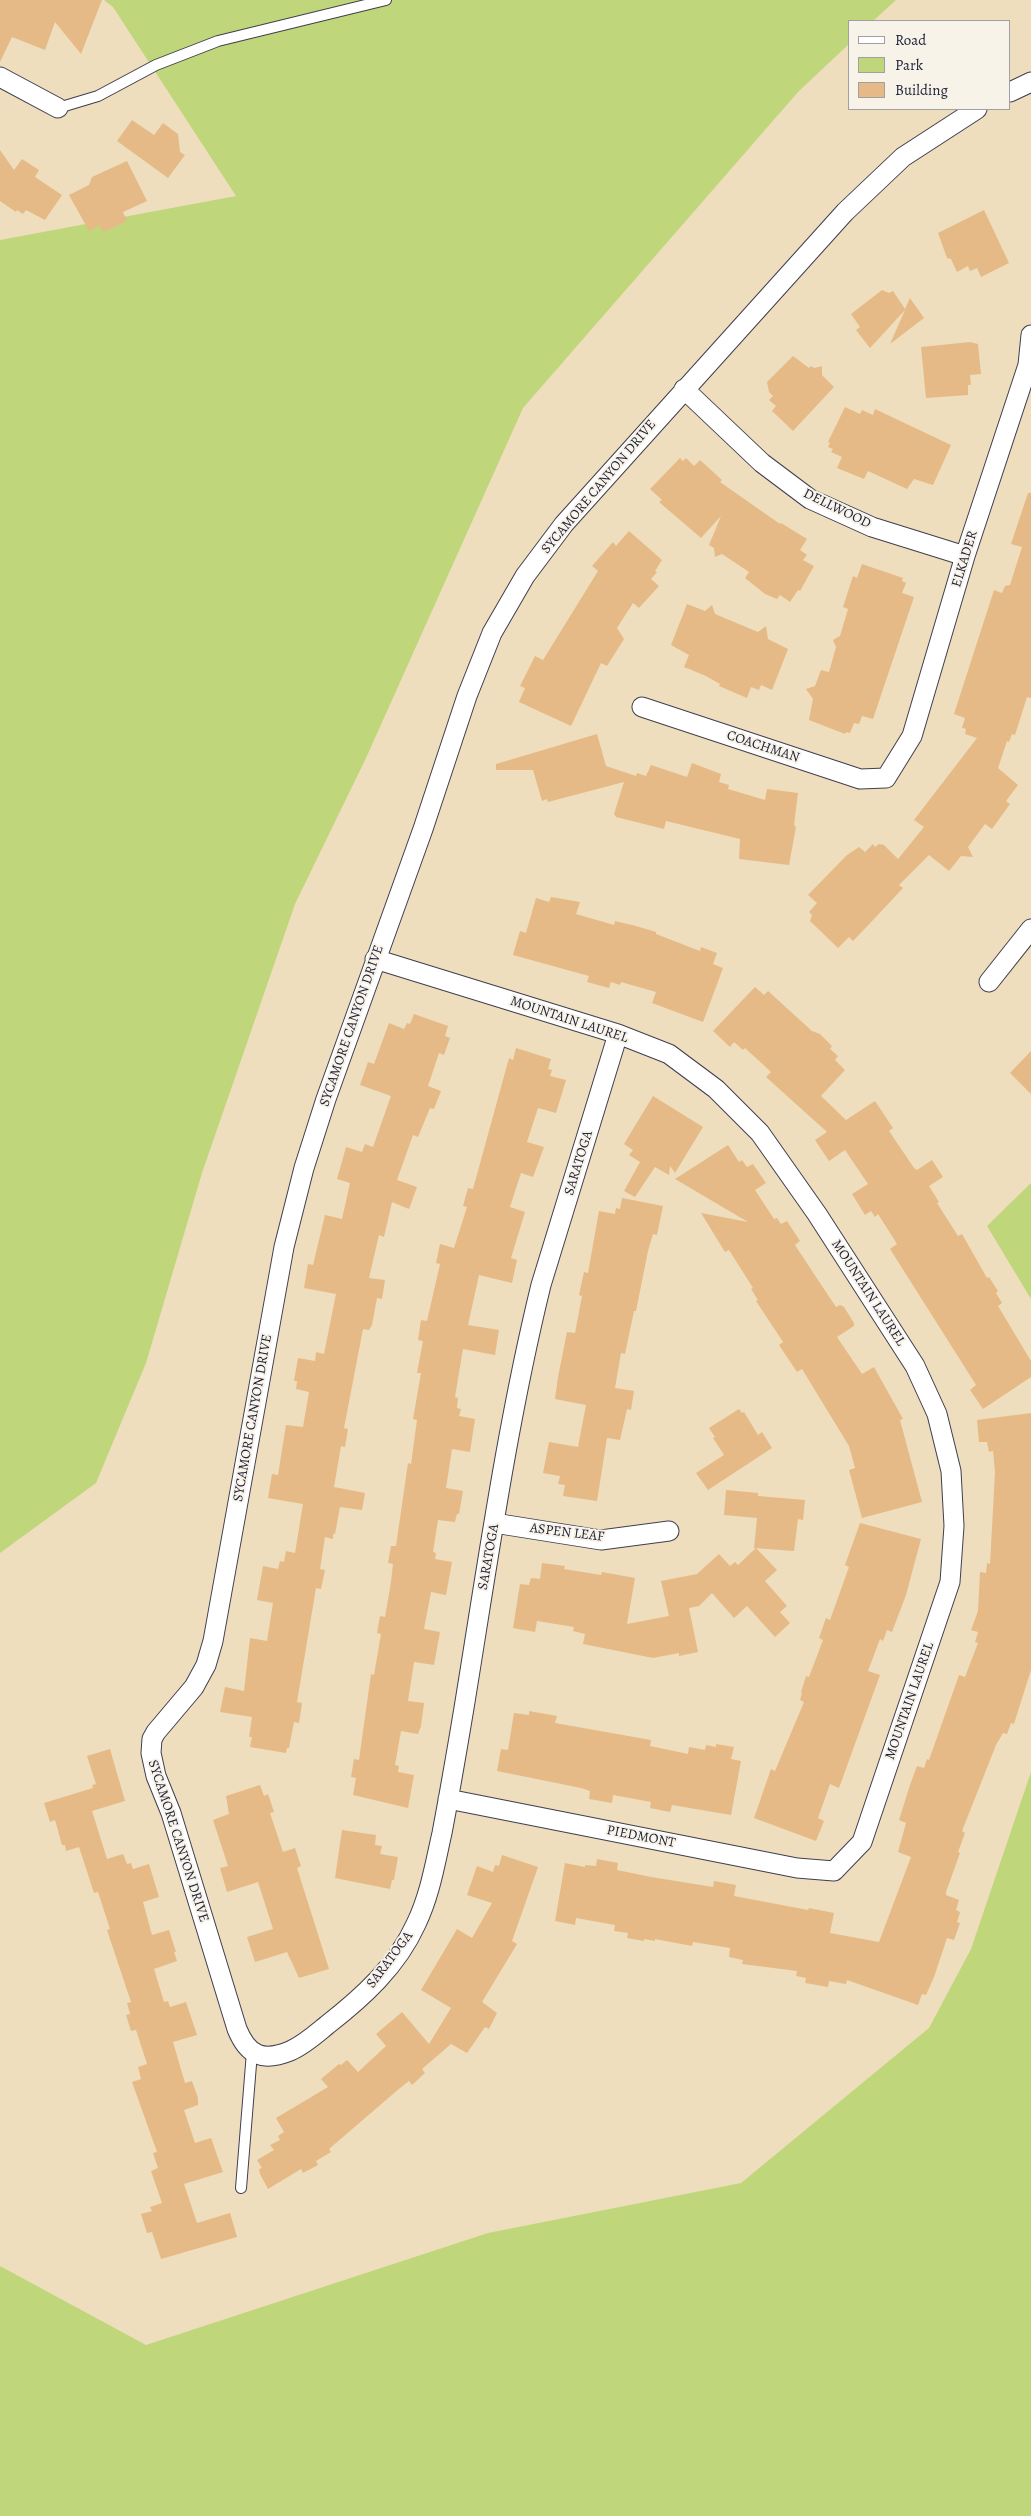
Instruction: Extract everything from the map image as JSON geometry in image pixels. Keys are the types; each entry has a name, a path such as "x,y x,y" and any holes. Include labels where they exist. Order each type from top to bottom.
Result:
{"street":[{"path":"0,77 58,108"},
{"path":"1011,92 1031,82"},
{"name":"SYCAMORE CANYON DRIVE","path":"252,2052 244,2045 236,2029 171,1813 156,1776 151,1745 156,1732 194,1687 206,1665 213,1641 284,1247 304,1168 375,959 492,633 525,576 564,524 684,389 870,188 903,157 975,110"},
{"name":"ELKADER","path":"886,778 912,736 965,556 1028,365 1031,335"},
{"name":"DELLWOOD","path":"684,389 762,463 810,499 872,527 965,556"},
{"name":"COACHMAN","path":"642,707 860,780 886,778"},
{"path":"989,982 1031,929"},
{"name":"MOUNTAIN LAUREL","path":"375,959 618,1034 669,1054 716,1089 760,1133 817,1214 915,1366 937,1414 951,1471 954,1526 950,1582 862,1842 834,1871"},
{"name":"SARATOGA","path":"252,2052 261,2056 272,2056 292,2050 305,2043 370,1989 396,1958 415,1927 432,1884 494,1523 541,1285 618,1034"},
{"name":"ASPEN LEAF","path":"494,1523 601,1540 669,1531"},
{"name":"PIEDMONT","path":"448,1799 797,1868 834,1871"}],"lane":[{"path":"58,108 98,96 156,65 218,42 386,0"},
{"path":"240,2188 252,2052"}],"green space":[{"path":"104,0 896,0 874,20 848,20 848,45 798,92 523,408 366,758 295,904 202,1173 146,1363 96,1483 0,1553 0,240 236,196 113,7"},
{"path":"1031,1183 1031,1299 987,1226"},
{"path":"1031,1772 1031,2516 0,2516 0,2266 146,2345 488,2233 741,2183 929,2028 971,1949"}],"building":[{"path":"0,0 102,0 81,54 55,22 45,50 12,37 0,62"},
{"path":"132,120 154,135 163,123 178,134 180,152 185,155 168,178 117,141"},
{"path":"0,150 14,170 22,159 39,170 35,177 62,195 45,220 26,210 23,214 17,210 16,212 0,201"},
{"path":"127,161 147,201 123,212 127,221 103,232 100,225 89,231 69,195 89,185 92,177"},
{"path":"984,210 1009,263 981,277 977,268 970,271 968,266 957,272 951,259 947,258 938,233"},
{"path":"882,290 889,293 893,291 905,309 910,298 924,318 890,344 905,310 870,348 856,330 860,327 851,314"},
{"path":"970,342 978,344 981,374 970,375 971,385 968,385 968,395 926,398 921,347"},
{"path":"793,356 809,368 811,366 814,368 822,366 822,375 834,387 793,431 772,411 776,406 769,400 773,396 769,392 767,382"},
{"path":"845,407 860,414 862,410 873,415 875,409 951,445 933,485 914,479 907,489 868,471 864,479 837,468 842,457 831,452 833,449 828,447 830,443 828,442"},
{"path":"680,458 683,461 686,458 694,466 700,460 722,480 720,482 780,524 807,539 800,550 807,555 803,560 814,566 800,591 798,590 790,602 780,595 777,599 765,594 745,578 749,572 722,554 715,557 714,548 709,545 721,516 701,538 659,502 662,500 650,489"},
{"path":"1028,493 1031,493 1031,698 1027,697 1015,735 1012,734 1009,742 1007,741 998,768 1018,785 1006,801 1010,804 992,829 985,824 968,847 973,857 961,856 949,871 929,855 899,885 903,888 853,941 849,937 838,948 810,921 812,915 809,912 817,903 808,895 847,855 859,847 865,852 873,844 875,847 879,844 884,845 898,859 924,827 914,820 977,738 965,734 966,729 962,728 965,718 954,714 994,590 1002,593 1005,586 1010,585 1022,547 1011,544"},
{"path":"629,531 662,560 655,571 657,572 651,579 659,586 639,608 633,603 617,628 624,639 607,666 601,663 571,726 519,702 525,688 520,686 535,656 543,660 598,571 592,566 613,542 616,546"},
{"path":"862,564 903,578 902,581 906,583 902,593 914,597 873,719 862,716 859,724 854,723 850,733 846,732 845,734 809,720 813,699 806,689 815,686 821,670 829,672 836,647 833,640 840,636 848,609 843,607 853,576 857,578"},
{"path":"687,604 705,611 712,605 715,614 758,632 766,626 768,639 788,649 772,690 761,685 759,690 751,687 747,698 719,686 720,684 706,676 684,667 689,655 671,645"},
{"path":"597,734 606,766 636,776 637,773 646,776 651,765 687,777 692,763 721,774 719,782 729,785 728,789 765,800 767,789 798,793 794,825 796,827 789,865 739,859 740,839 666,821 664,829 616,817 614,814 624,782 548,802 547,799 542,801 533,770 496,770 496,764"},
{"path":"551,897 580,902 576,914 614,925 615,921 636,926 656,932 656,934 700,951 701,947 717,953 713,964 723,968 703,1022 652,1003 656,992 621,982 620,985 611,982 609,988 587,982 589,976 513,955 520,931 526,933 536,898 549,902"},
{"path":"755,987 764,995 768,991 812,1031 820,1034 832,1046 830,1049 838,1056 835,1060 845,1070 821,1096 846,1120 875,1101 893,1128 889,1131 914,1168 917,1170 932,1160 943,1177 929,1186 939,1202 937,1203 958,1236 962,1234 987,1278 989,1277 998,1291 996,1293 1002,1303 998,1306 1031,1361 1031,1377 983,1409 970,1390 976,1385 890,1249 897,1244 878,1214 875,1217 871,1211 865,1215 852,1194 868,1184 845,1150 829,1161 815,1140 827,1132 766,1077 771,1072 745,1048 743,1050 734,1042 730,1047 713,1031"},
{"path":"414,1014 448,1026 445,1036 450,1038 444,1055 439,1053 428,1086 441,1091 434,1109 430,1108 418,1137 413,1135 397,1180 417,1187 409,1209 392,1202 384,1237 379,1235 369,1278 385,1280 382,1299 377,1298 372,1325 369,1330 363,1329 344,1428 348,1429 345,1447 341,1446 334,1487 365,1493 362,1510 340,1507 333,1539 325,1537 320,1569 325,1570 321,1589 316,1588 297,1702 302,1703 299,1723 294,1722 289,1748 287,1748 286,1753 250,1747 252,1737 249,1737 252,1717 220,1712 225,1687 244,1691 250,1638 267,1641 273,1603 257,1600 263,1566 278,1569 280,1561 284,1562 286,1551 295,1553 303,1504 268,1498 272,1474 278,1475 286,1425 303,1427 309,1392 296,1389 297,1381 294,1381 298,1358 315,1361 316,1352 324,1354 336,1294 304,1288 308,1264 313,1265 325,1215 342,1219 350,1183 337,1179 346,1147 362,1152 365,1144 373,1147 391,1096 360,1085 368,1062 374,1064 389,1023 404,1029 407,1023 410,1024"},
{"path":"516,1048 551,1059 548,1069 552,1070 550,1076 566,1080 556,1113 538,1108 527,1142 544,1147 533,1177 521,1173 510,1207 525,1212 511,1258 517,1260 512,1283 479,1275 468,1325 499,1330 495,1355 463,1349 455,1397 458,1398 457,1408 461,1409 459,1416 475,1419 470,1452 452,1449 446,1488 463,1491 459,1514 457,1514 455,1522 438,1520 433,1552 436,1553 435,1559 452,1562 446,1595 431,1592 424,1629 440,1632 434,1665 414,1662 408,1701 424,1703 421,1726 418,1734 401,1731 395,1765 399,1766 398,1772 414,1775 408,1808 353,1795 356,1778 351,1777 354,1759 359,1760 371,1674 374,1675 381,1634 377,1633 380,1616 385,1617 391,1582 393,1564 388,1563 391,1546 396,1546 408,1463 411,1464 417,1420 413,1419 421,1373 417,1373 423,1341 418,1340 421,1320 427,1321 440,1264 436,1263 440,1244 454,1248 467,1207 463,1206 468,1188 473,1189 509,1058 513,1060"},
{"path":"1031,1051 1031,1094 1010,1073"},
{"path":"653,1096 703,1127 675,1173 670,1166 669,1175 655,1167 635,1197 624,1191 640,1162 629,1155 633,1150 624,1144"},
{"path":"728,1145 739,1162 742,1160 747,1167 753,1164 766,1183 755,1190 774,1219 777,1218 781,1224 787,1221 800,1241 795,1245 816,1277 836,1307 840,1305 844,1307 854,1323 854,1326 837,1337 862,1374 874,1367 903,1419 900,1420 922,1502 862,1518 849,1470 855,1468 849,1446 802,1369 797,1372 779,1345 783,1342 756,1301 758,1300 751,1289 753,1288 729,1250 725,1252 701,1213 748,1222 675,1179"},
{"path":"622,1198 663,1206 657,1235 653,1234 648,1251 625,1354 621,1353 615,1388 634,1391 631,1410 627,1409 620,1440 607,1438 597,1501 563,1496 565,1485 558,1484 560,1476 543,1473 549,1442 578,1447 586,1405 555,1399 558,1377 567,1332 575,1333 582,1296 579,1295 584,1272 588,1273 599,1211 615,1214 616,1208 620,1209"},
{"path":"739,1409 742,1413 744,1412 758,1435 762,1432 772,1448 708,1490 696,1473 724,1455 709,1428"},
{"path":"1031,1413 1031,1670 1014,1724 1011,1723 1007,1734 1003,1733 996,1745 962,1831 965,1833 958,1852 960,1853 946,1892 946,1895 959,1900 956,1910 960,1912 957,1922 960,1923 954,1940 947,1938 934,1977 926,1995 922,1994 918,2005 847,1980 846,1984 829,1981 828,1987 805,1983 806,1978 796,1976 797,1971 742,1964 743,1960 729,1957 730,1948 693,1942 692,1946 655,1939 655,1941 644,1939 644,1941 627,1938 628,1933 614,1931 615,1925 576,1918 575,1925 555,1921 565,1863 585,1867 585,1865 596,1866 597,1859 618,1863 617,1870 713,1887 714,1881 736,1885 734,1896 834,1913 830,1933 879,1942 911,1857 898,1852 906,1823 899,1820 910,1785 917,1766 924,1768 927,1759 929,1760 959,1675 965,1677 978,1643 975,1642 978,1632 971,1630 978,1611 980,1572 986,1573 987,1563 990,1564 995,1472 993,1451 989,1452 987,1442 979,1442 977,1420"},
{"path":"726,1490 758,1493 758,1496 805,1500 803,1520 798,1519 794,1551 754,1548 757,1518 724,1515"},
{"path":"860,1523 921,1539 906,1595 892,1632 887,1630 883,1641 880,1639 868,1671 880,1675 839,1788 830,1784 818,1818 824,1821 816,1841 754,1818 771,1769 775,1771 804,1702 800,1700 806,1676 809,1677 823,1640 819,1638 826,1618 830,1620 849,1567 845,1565"},
{"path":"756,1548 777,1570 765,1581 787,1606 780,1612 790,1623 775,1637 747,1606 734,1618 712,1593 699,1606 689,1608 698,1652 679,1656 679,1653 653,1658 583,1644 585,1634 573,1631 574,1627 537,1621 535,1632 513,1628 520,1584 529,1585 531,1578 540,1579 542,1563 565,1566 564,1569 601,1575 602,1572 635,1578 627,1624 669,1616 661,1581 697,1574 719,1554 730,1566 735,1562 738,1565"},
{"path":"529,1711 557,1716 555,1723 651,1740 650,1746 688,1754 689,1747 705,1750 706,1745 716,1747 716,1744 734,1747 731,1759 741,1761 731,1815 672,1805 670,1812 650,1808 651,1802 613,1795 612,1803 589,1799 590,1791 581,1788 497,1771 501,1749 508,1750 514,1713 529,1715"},
{"path":"110,1749 125,1801 92,1811 107,1859 123,1854 127,1864 131,1863 133,1869 149,1864 159,1897 143,1902 152,1935 169,1930 177,1961 154,1969 164,2002 168,2001 170,2007 186,2002 197,2035 173,2042 185,2083 192,2081 198,2098 198,2105 184,2110 195,2143 211,2138 223,2172 184,2184 197,2223 230,2213 237,2237 161,2259 152,2232 147,2233 141,2214 152,2211 150,2207 162,2203 151,2171 158,2168 153,2153 157,2152 132,2082 141,2079 138,2067 147,2064 136,2030 131,2031 126,2015 130,2014 127,2003 131,2002 107,1930 110,1929 98,1892 94,1893 79,1847 66,1851 65,1845 62,1845 55,1820 50,1822 44,1803 93,1788 92,1785 96,1784 87,1756"},
{"path":"260,1785 264,1796 268,1794 274,1812 270,1813 283,1852 295,1848 301,1866 297,1868 329,1969 299,1978 287,1952 255,1962 247,1937 273,1929 258,1882 227,1892 220,1868 228,1866 213,1820 229,1814 226,1796"},
{"path":"342,1830 376,1835 375,1845 382,1846 380,1854 398,1857 394,1880 392,1880 390,1889 335,1878"},
{"path":"502,1855 538,1867 512,1941 517,1944 482,2002 497,2013 489,2029 485,2027 467,2053 451,2044 422,2069 425,2073 412,2085 409,2081 329,2149 331,2152 316,2161 318,2165 303,2173 301,2169 268,2189 260,2174 259,2169 262,2168 257,2160 274,2150 270,2145 280,2140 278,2136 284,2132 276,2118 328,2087 321,2079 339,2064 341,2065 347,2060 358,2072 386,2046 376,2034 402,2012 429,2044 451,2008 421,1990 457,1929 472,1938 492,1903 467,1895 477,1866 493,1872 495,1865 499,1866"}]}
